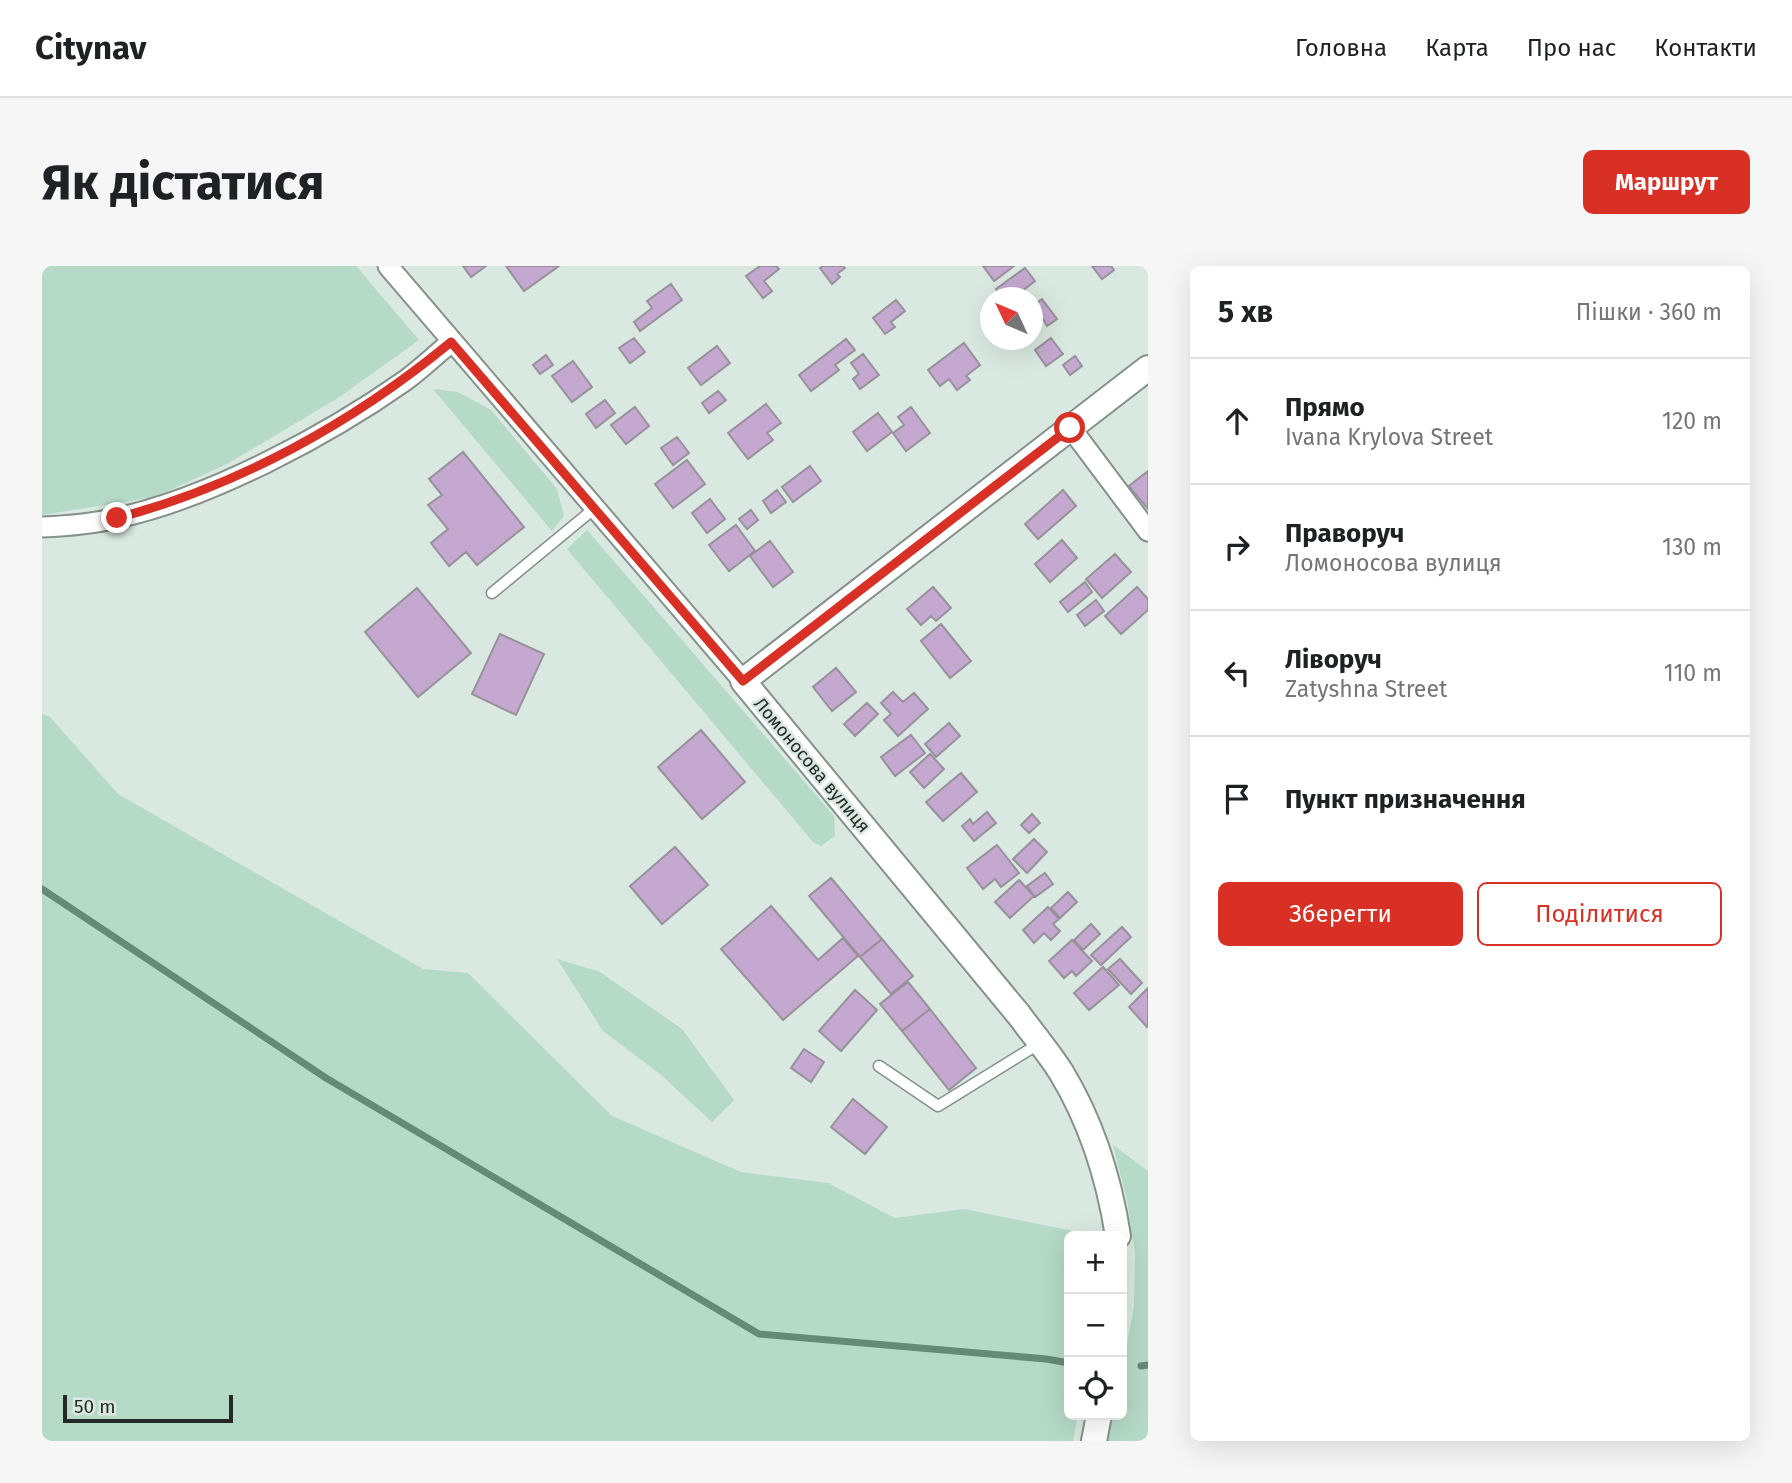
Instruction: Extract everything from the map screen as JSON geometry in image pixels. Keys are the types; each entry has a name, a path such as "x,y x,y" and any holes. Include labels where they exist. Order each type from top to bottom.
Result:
{"street":[{"name":"Ломоносова вулиця","path":"388,266 743,681 1020,1015 1060,1071 1084,1113 1100,1152 1114,1206 1117,1231"},
{"path":"42,527 117,518 185,498 227,480 339,422 407,379 451,342"},
{"path":"743,681 1148,368"},
{"path":"1070,428 1148,531"},
{"path":"1094,1441 1098,1420"}],"lane":[{"path":"492,593 595,508"},
{"path":"879,1066 938,1106 1040,1043"}],"green space":[{"path":"42,266 356,266 419,340 338,398 227,464 155,497 42,515"},
{"path":"433,389 458,392 491,410 557,489 564,516 552,531"},
{"path":"587,530 834,816 835,836 821,846 813,842 567,549"},
{"path":"42,714 50,717 118,794 423,969 468,973 612,1116 741,1172 828,1183 895,1218 964,1209 1073,1231 1064,1231 1064,1420 1077,1420 1073,1441 42,1441"},
{"path":"557,959 600,972 682,1029 734,1100 712,1122 660,1074 603,1031"},
{"path":"1113,1145 1148,1171 1148,1441 1107,1441 1111,1420 1127,1420 1127,1343 1134,1307 1135,1254 1127,1200"}],"building":[{"path":"463,266 486,266 471,277"},
{"path":"506,266 559,266 524,291"},
{"path":"760,266 776,266 779,269 764,281 772,291 763,298 746,276"},
{"path":"983,266 1014,266 994,281"},
{"path":"1092,266 1111,266 1114,270 1102,279"},
{"path":"820,268 845,268 837,274 840,277 832,284"},
{"path":"1025,268 1035,281 1027,287 999,287"},
{"path":"671,284 682,300 640,331 634,322 652,308 647,301"},
{"path":"896,300 905,311 891,322 895,327 885,334 873,318"},
{"path":"1043,300 1057,319 1047,326 1043,319"},
{"path":"634,338 645,352 630,363 619,348"},
{"path":"1051,338 1063,354 1046,366 1035,350 1043,350 1043,344"},
{"path":"846,339 855,350 835,365 839,370 811,391 799,375"},
{"path":"964,343 980,365 966,376 970,380 957,390 949,379 940,386 928,370"},
{"path":"717,346 730,363 701,385 688,368"},
{"path":"863,354 879,375 860,389 853,379 859,374 851,363"},
{"path":"546,355 553,365 540,374 533,365"},
{"path":"1075,356 1082,366 1070,375 1063,365"},
{"path":"573,361 592,387 572,402 552,376"},
{"path":"718,391 726,400 709,413 702,403"},
{"path":"605,400 615,413 596,428 586,414"},
{"path":"766,404 781,423 767,433 773,440 748,459 728,433"},
{"path":"635,407 649,426 626,444 611,425"},
{"path":"911,407 930,433 906,451 893,433 904,425 898,417"},
{"path":"878,413 892,432 867,451 853,432"},
{"path":"677,437 689,453 673,465 661,448"},
{"path":"463,452 524,527 477,565 466,552 449,566 431,543 448,529 428,505 442,495 429,479"},
{"path":"687,460 705,484 673,508 655,484"},
{"path":"810,466 821,481 793,502 782,487"},
{"path":"1148,471 1148,509 1129,486"},
{"path":"777,490 786,502 771,513 763,501"},
{"path":"1063,490 1076,506 1038,539 1025,524"},
{"path":"710,499 725,519 707,533 692,513"},
{"path":"751,510 758,520 747,529 739,519"},
{"path":"736,525 755,551 729,571 709,545"},
{"path":"1062,540 1077,558 1050,582 1035,564"},
{"path":"770,541 793,572 773,587 750,556"},
{"path":"1115,554 1131,572 1102,598 1086,579"},
{"path":"1085,582 1092,592 1068,612 1060,602"},
{"path":"933,587 951,608 936,621 931,616 921,625 907,609"},
{"path":"1137,587 1148,599 1148,610 1121,634 1105,616"},
{"path":"417,588 471,653 418,697 365,632"},
{"path":"1096,600 1104,611 1085,626 1077,615"},
{"path":"941,624 971,661 950,678 921,641"},
{"path":"500,634 544,654 516,715 472,694"},
{"path":"836,668 856,692 832,711 813,687"},
{"path":"893,692 903,702 914,693 928,709 898,736 884,720 891,714 881,703"},
{"path":"867,703 878,714 855,736 844,724"},
{"path":"949,723 960,736 936,757 925,744"},
{"path":"701,730 745,782 702,819 658,767"},
{"path":"911,735 925,753 895,776 881,757"},
{"path":"930,754 944,769 924,788 910,772"},
{"path":"961,773 977,792 943,821 926,802"},
{"path":"987,812 996,823 974,841 962,826 970,819 973,824"},
{"path":"1032,814 1040,823 1029,833 1021,825"},
{"path":"1034,839 1047,852 1027,873 1013,859"},
{"path":"997,845 1019,873 1001,887 995,879 983,889 967,868"},
{"path":"675,847 708,885 662,924 630,886"},
{"path":"1045,873 1053,884 1035,897 1027,886"},
{"path":"831,878 882,939 860,957 809,896"},
{"path":"1019,880 1034,896 1010,918 995,902"},
{"path":"1068,892 1077,902 1060,918 1051,908"},
{"path":"771,906 818,960 843,938 858,956 783,1020 721,949"},
{"path":"1048,907 1059,919 1053,924 1060,931 1051,940 1044,933 1034,943 1023,930"},
{"path":"1091,924 1100,934 1083,950 1074,940"},
{"path":"1122,927 1131,937 1101,965 1091,955"},
{"path":"882,939 913,976 891,994 860,957"},
{"path":"1072,940 1092,961 1076,976 1072,971 1064,978 1049,961"},
{"path":"1120,959 1142,983 1131,994 1108,969"},
{"path":"1103,967 1119,985 1089,1010 1074,993"},
{"path":"908,982 930,1009 902,1031 880,1004"},
{"path":"1148,988 1148,1026 1147,1027 1129,1007"},
{"path":"855,990 877,1010 841,1051 819,1031"},
{"path":"930,1009 976,1068 949,1090 902,1031"},
{"path":"804,1049 824,1062 811,1082 791,1068"},
{"path":"853,1099 887,1127 865,1154 831,1127"}],"waterway":[{"path":"42,889 326,1078 759,1334 1064,1362"},
{"path":"1141,1366 1148,1365"}],"route":[{"path":"117,518 185,498 273,458 381,396 407,379 451,342 743,681 1070,428"}]}
